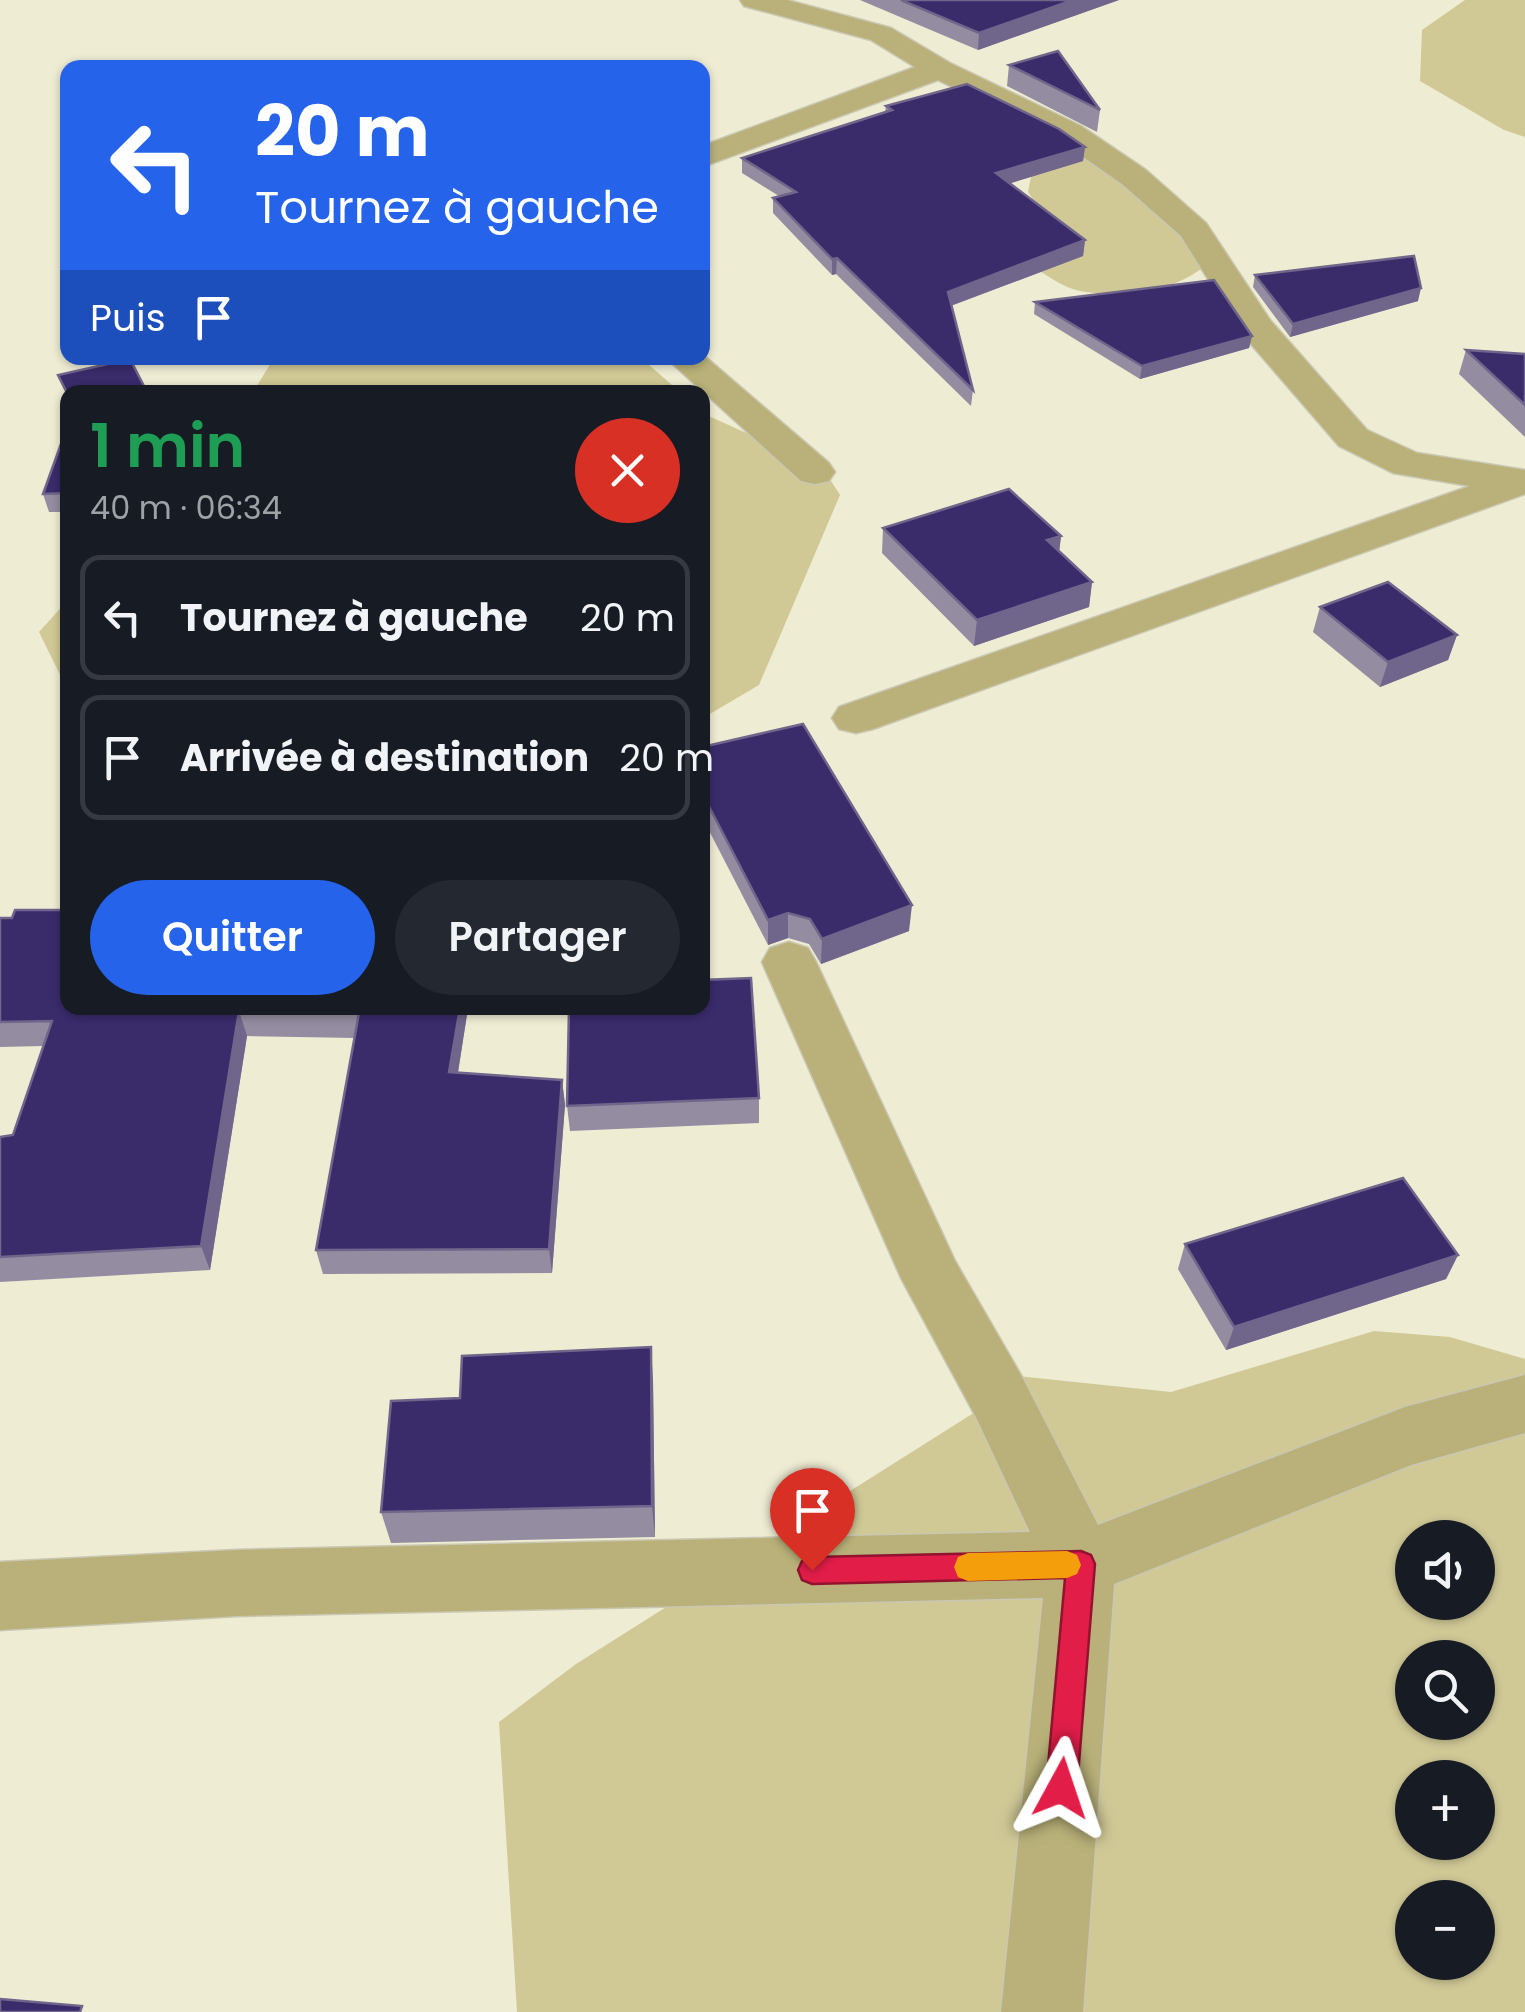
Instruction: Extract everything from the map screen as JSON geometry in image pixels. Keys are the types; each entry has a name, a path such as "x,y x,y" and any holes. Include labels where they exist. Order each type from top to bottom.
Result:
{"street":[{"path":"754,0 871,31 938,69 1070,133 1134,177 1194,230 1256,327 1353,438 1407,464 1524,482"},
{"path":"710,155 938,69"},
{"path":"693,365 815,472"},
{"path":"856,718 1524,482"},
{"path":"790,962 856,1117 932,1278 999,1397 1081,1564 1042,2012"},
{"path":"0,1596 238,1583 1081,1564 1405,1436 1525,1404"}],"shaded area":[{"path":"1465,0 1525,0 1525,137 1504,130 1420,81 1422,30"},
{"path":"1090,148 1156,205 1207,264 1164,287 1113,294 1073,289 1031,265 1048,222 1028,192 1032,172"},
{"path":"270,365 649,365 672,385 257,385"},
{"path":"710,417 822,467 840,495 759,685 710,714"},
{"path":"60,609 60,675 39,632"},
{"path":"1374,1331 1450,1337 1525,1359 1525,2012 517,2012 499,1722 576,1664 999,1397 1017,1376 1171,1392"}],"building":[{"path":"901,0 1073,0 979,33"},
{"path":"1058,51 1100,110 1009,65"},
{"path":"967,84 1059,129 1085,147 996,173 1085,240 948,292 973,390 837,258 832,259 773,198 796,192 742,158 892,110 886,106"},
{"path":"1414,256 1421,288 1293,324 1255,275"},
{"path":"1214,280 1252,336 1142,366 1035,302"},
{"path":"1466,350 1525,354 1525,405"},
{"path":"103,365 133,365 143,385 63,385 58,375"},
{"path":"60,447 60,493 43,494"},
{"path":"1009,489 1061,536 1047,540 1092,582 977,620 883,528"},
{"path":"1388,582 1457,635 1388,662 1320,607"},
{"path":"803,724 912,905 822,939 810,919 788,913 768,920 710,808 710,745"},
{"path":"15,910 60,910 60,1015 238,1015 201,1246 0,1257 0,1137 13,1135 52,1021 0,1022 0,918 12,918"},
{"path":"751,978 759,1098 567,1106 569,1015 710,1015 710,980"},
{"path":"359,1015 459,1015 449,1072 562,1080 549,1249 316,1250"},
{"path":"1403,1178 1458,1255 1234,1327 1185,1244"},
{"path":"651,1347 652,1506 381,1512 391,1401 460,1398 462,1356"},
{"path":"0,1999 82,2006 80,2012 0,2012"}],"slow traffic":[{"path":"968,1567 1067,1565"}],"route":[{"path":"812,1570 1081,1564 1061,1788"}]}
